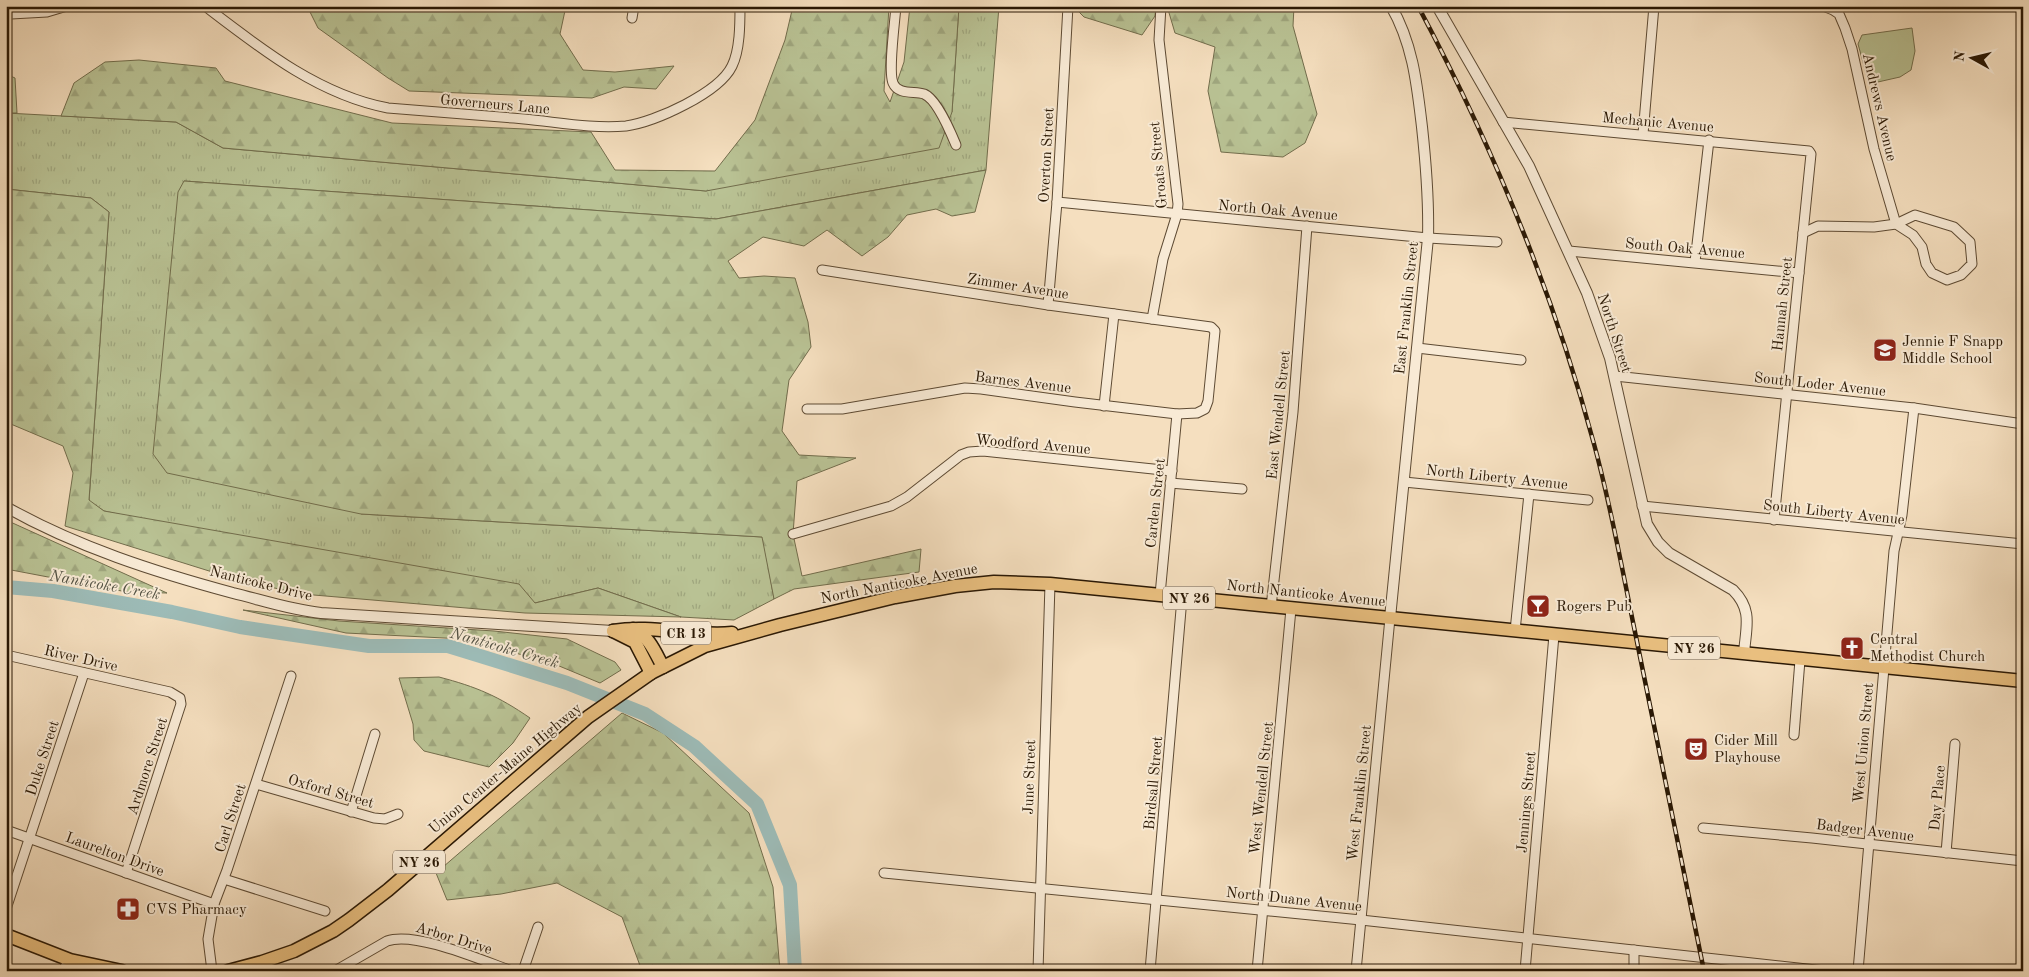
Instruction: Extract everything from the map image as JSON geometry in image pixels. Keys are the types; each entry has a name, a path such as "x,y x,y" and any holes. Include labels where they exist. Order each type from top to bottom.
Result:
{"main road":[{"name":"North Nanticoke Avenue","path":"759,630 895,597 955,586 994,582 1050,584 1744,653"},
{"name":"CR 13","path":"630,628 644,635 663,667"},
{"name":"CR 13","path":"613,631 630,628 710,634 759,630"},
{"name":"Union Center-Maine Highway","path":"228,971 294,951 333,931 388,890 588,717 638,681 705,646 759,630"},
{"name":"CR 13","path":"613,631 635,642 651,673"},
{"name":"NY 26","path":"1744,653 1800,660 2023,680"},
{"path":"6,935 67,965 122,971"}],"street":[{"path":"11,14 48,12 66,6"},
{"name":"Governeurs Lane","path":"206,6 314,82 336,94 365,104 388,108 615,126 646,121 681,107 707,92 725,76 736,56 740,6"},
{"path":"632,18 634,6"},
{"path":"896,6 892,58 894,84 898,89 925,95 932,100 950,130 956,146"},
{"name":"Overton Street","path":"1048,305 1058,202 1068,6"},
{"name":"Groats Street","path":"1152,319 1163,259 1177,214 1178,204 1158,40 1161,6"},
{"name":"East Franklin Street","path":"1390,618 1428,238 1428,178 1416,75 1410,46 1391,6"},
{"name":"North Street","path":"1436,6 1529,166 1599,324 1615,376 1642,506 1648,524 1658,542 1670,553 1733,590 1741,598 1746,606 1747,618 1744,653"},
{"path":"1643,134 1654,6"},
{"name":"Andrews Avenue","path":"1823,6 1839,14 1845,28 1852,49 1874,148 1896,224"},
{"name":"Mechanic Avenue","path":"1503,122 1709,140 1809,151"},
{"path":"1695,262 1709,140"},
{"name":"Hannah Street","path":"1774,520 1811,154 1809,151"},
{"name":"North Oak Avenue","path":"1058,202 1428,238 1497,242"},
{"path":"1803,233 1818,226 1874,227 1896,224 1915,215 1954,227 1970,242 1972,264 1960,275 1948,280 1932,273 1926,264 1922,247 1913,235 1896,224"},
{"name":"East Wendell Street","path":"1270,606 1294,412 1307,226"},
{"name":"South Oak Avenue","path":"1568,251 1799,272"},
{"name":"Zimmer Avenue","path":"822,270 1048,305 1210,327 1215,331 1208,401 1205,409"},
{"path":"1104,406 1114,314"},
{"path":"1417,348 1521,360"},
{"name":"South Loder Avenue","path":"1615,376 1914,408 2023,424"},
{"name":"Barnes Avenue","path":"808,409 842,409 965,388 1177,414 1190,415 1205,409"},
{"name":"West Union Street","path":"1858,971 1894,551 1899,533 1914,408"},
{"name":"Carden Street","path":"1160,595 1177,414"},
{"name":"Woodford Avenue","path":"793,534 891,506 907,497 961,455 969,452 983,451 1172,471"},
{"name":"North Liberty Avenue","path":"1404,482 1588,500"},
{"path":"1170,483 1242,490"},
{"path":"1515,631 1529,494"},
{"name":"South Liberty Avenue","path":"1642,506 2023,544"},
{"name":"Nanticoke Drive","path":"6,507 50,530 128,561 203,585 298,610 613,631"},
{"name":"June Street","path":"1038,971 1050,584"},
{"name":"Birdsall Street","path":"1150,971 1182,598"},
{"name":"West Wendell Street","path":"1257,971 1291,609"},
{"name":"West Franklin Street","path":"1356,971 1390,618"},
{"name":"Jennings Street","path":"1525,971 1554,635"},
{"name":"River Drive","path":"6,655 149,687"},
{"path":"1794,734 1800,660"},
{"name":"Duke Street","path":"6,909 84,673"},
{"name":"Carl Street","path":"212,971 208,939 214,904 291,676"},
{"name":"Ardmore Street","path":"126,873 181,704 180,698 177,695 149,687"},
{"path":"351,812 375,734"},
{"name":"Day Place","path":"1946,854 1956,744"},
{"name":"Oxford Street","path":"256,784 351,812 384,819 398,814"},
{"name":"Badger Avenue","path":"1703,828 2023,861"},
{"name":"Laurelton Drive","path":"6,830 214,904"},
{"name":"North Duane Avenue","path":"884,873 1361,920 1825,971"},
{"path":"224,879 325,911"},
{"path":"524,971 538,927"},
{"name":"Arbor Drive","path":"335,971 387,941 395,938 406,938 437,945 512,971"},
{"path":"1634,950 1634,971"}],"green space":[{"path":"307,6 566,6 560,34 583,70 615,72 674,66 656,89 624,87 592,98 409,91 318,28"},
{"path":"793,6 889,6 884,91 890,102 904,62 910,6 959,6 952,112 939,148 706,191 223,148 176,122 61,116 74,83 105,62 139,60 216,68 225,81 392,123 591,132 615,170 715,171 755,120 785,40"},
{"path":"959,6 999,6 986,170 716,219 184,181 361,514 763,537 774,599 734,620 681,617 598,588 535,603 104,511 89,501 109,212 91,198 6,189 6,113 176,122 223,148 706,191 952,112"},
{"path":"999,6 1057,6 1057,11 999,8"},
{"path":"1073,6 1156,6 1155,16 1142,35 1084,17"},
{"path":"1167,6 1294,6 1293,26 1317,114 1305,143 1283,157 1221,152 1208,91 1215,47 1175,33"},
{"path":"1912,28 1915,51 1911,70 1900,77 1869,84 1858,44 1862,35"},
{"path":"6,74 15,78 17,113 6,113"},
{"path":"986,170 975,212 952,216 936,209 907,215 888,237 862,256 827,230 804,246 763,237 728,261 739,278 764,276 795,278 808,322 811,347 789,380 782,431 799,455 856,458 797,481 793,534 802,576 921,549 919,572 794,589 774,599 762,537 361,514 167,473 153,454 178,192 184,181 716,219"},
{"path":"6,189 91,198 109,212 89,500 104,511 519,584 535,603 598,588 681,617 525,613 302,594 238,580 65,526 73,473 63,446 6,422"},
{"path":"6,520 167,593 127,592 6,569"},
{"path":"243,610 339,621 494,631 567,639 615,662 621,670 600,683 552,663 464,639 346,633"},
{"path":"439,677 487,693 530,718 513,743 489,767 424,751 414,740 413,724 399,678"},
{"path":"622,713 663,733 749,813 773,887 780,971 642,971 622,917 557,883 501,894 447,900 436,873"}],"waterway":[{"name":"Nanticoke Creek","path":"6,587 53,591 172,612 240,627 369,646 448,646 567,683 645,714 694,746 757,804 790,885 795,971"}],"railway":[{"path":"1418,6 1445,58 1495,165 1540,275 1578,387 1611,514 1704,971"}],"place":[{"name":"Jennie F Snapp Middle School","path":"1885,350"},
{"name":"Rogers Pub","path":"1538,606"},
{"name":"Central Methodist Church","path":"1852,648"},
{"name":"Cider Mill Playhouse","path":"1696,749"},
{"name":"CVS Pharmacy","path":"128,909"}]}
